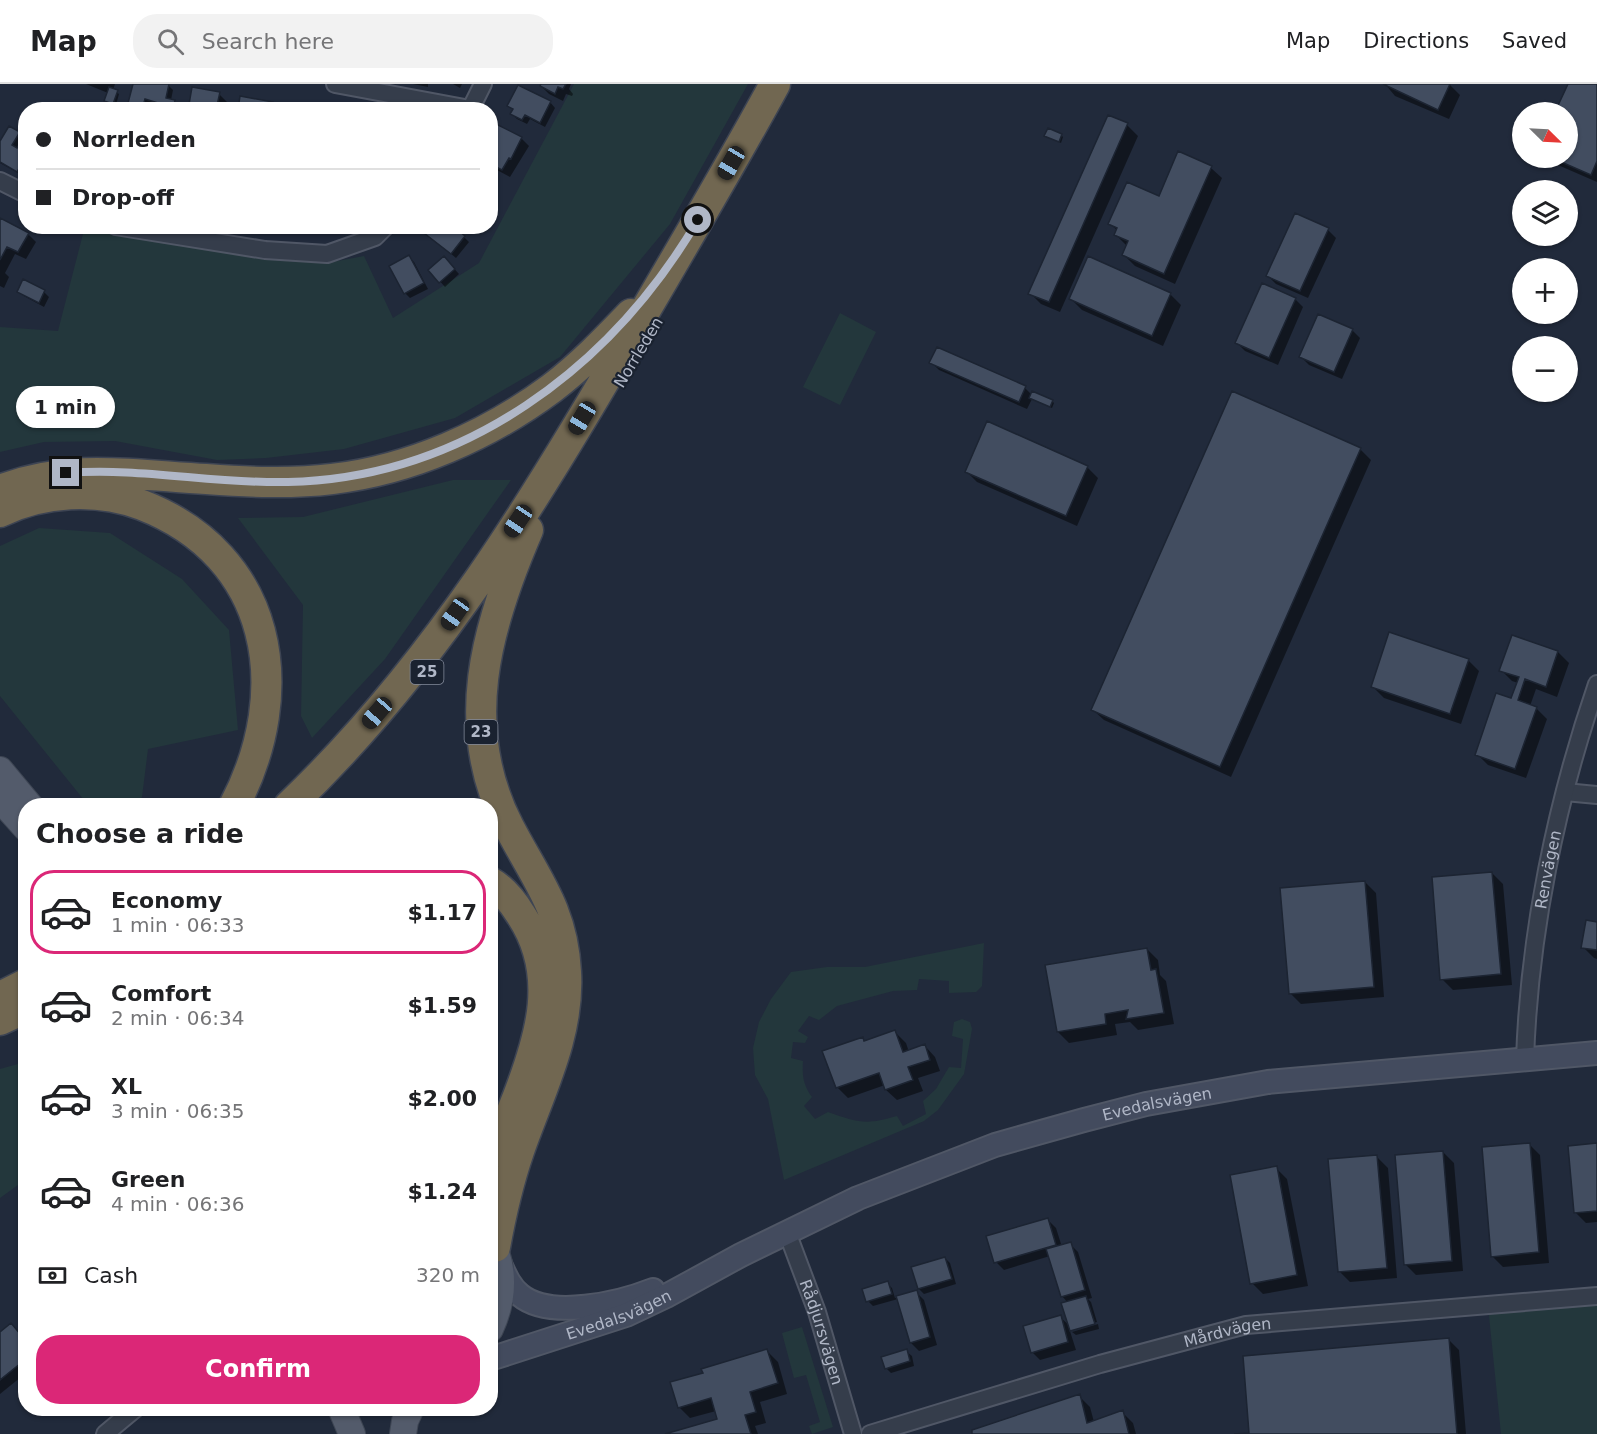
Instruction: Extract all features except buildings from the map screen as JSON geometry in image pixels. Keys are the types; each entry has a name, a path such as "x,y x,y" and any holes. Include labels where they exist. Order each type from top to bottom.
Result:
{"highway":[{"name":"Norrleden","path":"297,798 347,749 393,696 432,647 460,606 560,454 775,84"},
{"name":"Norrleden","path":"317,798 357,758 403,704 459,629 529,527 710,232 793,84"},
{"path":"0,489 40,476 89,471 247,482 289,482 365,474 409,462 457,443 507,419 552,388 589,357 631,314 676,257"},
{"path":"0,512 12,506 72,493 127,500 156,511 185,526 210,547 230,569 256,616 267,670 262,734 247,781 238,798"},
{"name":"23","path":"496,798 482,743 480,713 482,683 488,647 509,573 529,527"},
{"name":"23","path":"498,803 554,909 564,951 566,998 556,1052 507,1188 498,1234"},
{"path":"498,886 526,922 536,945 544,974 541,1027 498,1141"},
{"path":"0,997 18,988"},
{"path":"0,1020 18,1012"}],"main road":[{"path":"0,770 23,798"},
{"path":"0,799 18,819"},
{"name":"23","path":"498,1264 502,1282 498,1306"},
{"path":"344,1416 352,1434"},
{"path":"403,1434 407,1416"}],"street":[{"path":"335,84 432,102"},
{"path":"474,102 483,84"},
{"path":"0,181 18,190"},
{"path":"165,234 265,250 327,254 378,234"},
{"name":"Renvägen","path":"1526,1060 1532,962 1547,876 1565,792 1597,684"},
{"path":"1565,792 1597,795"},
{"name":"Evedalsvägen","path":"498,1356 626,1315 858,1198 995,1145 1146,1104 1268,1082 1597,1053"},
{"name":"Rådjursvägen","path":"787,1232 817,1311 853,1434"},
{"name":"Evedalsvägen","path":"498,1257 511,1286 519,1294 528,1301 542,1306 563,1308 600,1304 648,1292 741,1255"},
{"name":"Mårdvägen","path":"870,1434 1100,1364 1246,1325 1597,1296"},
{"path":"105,1434 126,1416"}],"green space":[{"path":"574,84 748,84 670,224 560,357 455,418 344,449 266,458 217,460 115,441 44,442 0,452 0,327 58,331 83,234 110,234 287,261 327,263 364,256 393,318 479,263 494,234 498,234 498,227"},
{"path":"840,313 876,332 840,405 803,387"},
{"path":"453,480 511,480 385,659 312,738 301,716 303,605 238,518 303,517"},
{"path":"39,528 110,533 182,579 229,630 238,730 148,749 141,798 82,798 0,696 0,546"},
{"path":"984,943 982,986 976,992 949,993 949,981 919,979 917,990 893,991 837,1006 819,1020 809,1016 798,1031 808,1037 805,1043 793,1042 791,1058 803,1061 804,1080 812,1097 804,1106 815,1119 828,1112 862,1122 897,1116 903,1126 926,1114 923,1101 936,1089 949,1067 961,1068 963,1039 952,1036 954,1022 962,1019 970,1022 972,1029 964,1074 938,1110 924,1121 784,1180 768,1099 755,1075 753,1048 759,1022 771,999 791,972 827,967 865,967"},
{"path":"18,1064 18,1185 0,1198 0,1069"},
{"path":"1597,1296 1597,1434 1501,1434 1488,1306"},
{"path":"802,1327 833,1427 812,1434 809,1426 820,1422 806,1375 794,1378 782,1333"}],"route":[{"path":"66,473 89,471 133,473 247,482 332,479 365,474 409,462 457,443 507,419 552,388 589,357 631,314 676,257 698,220"}]}
